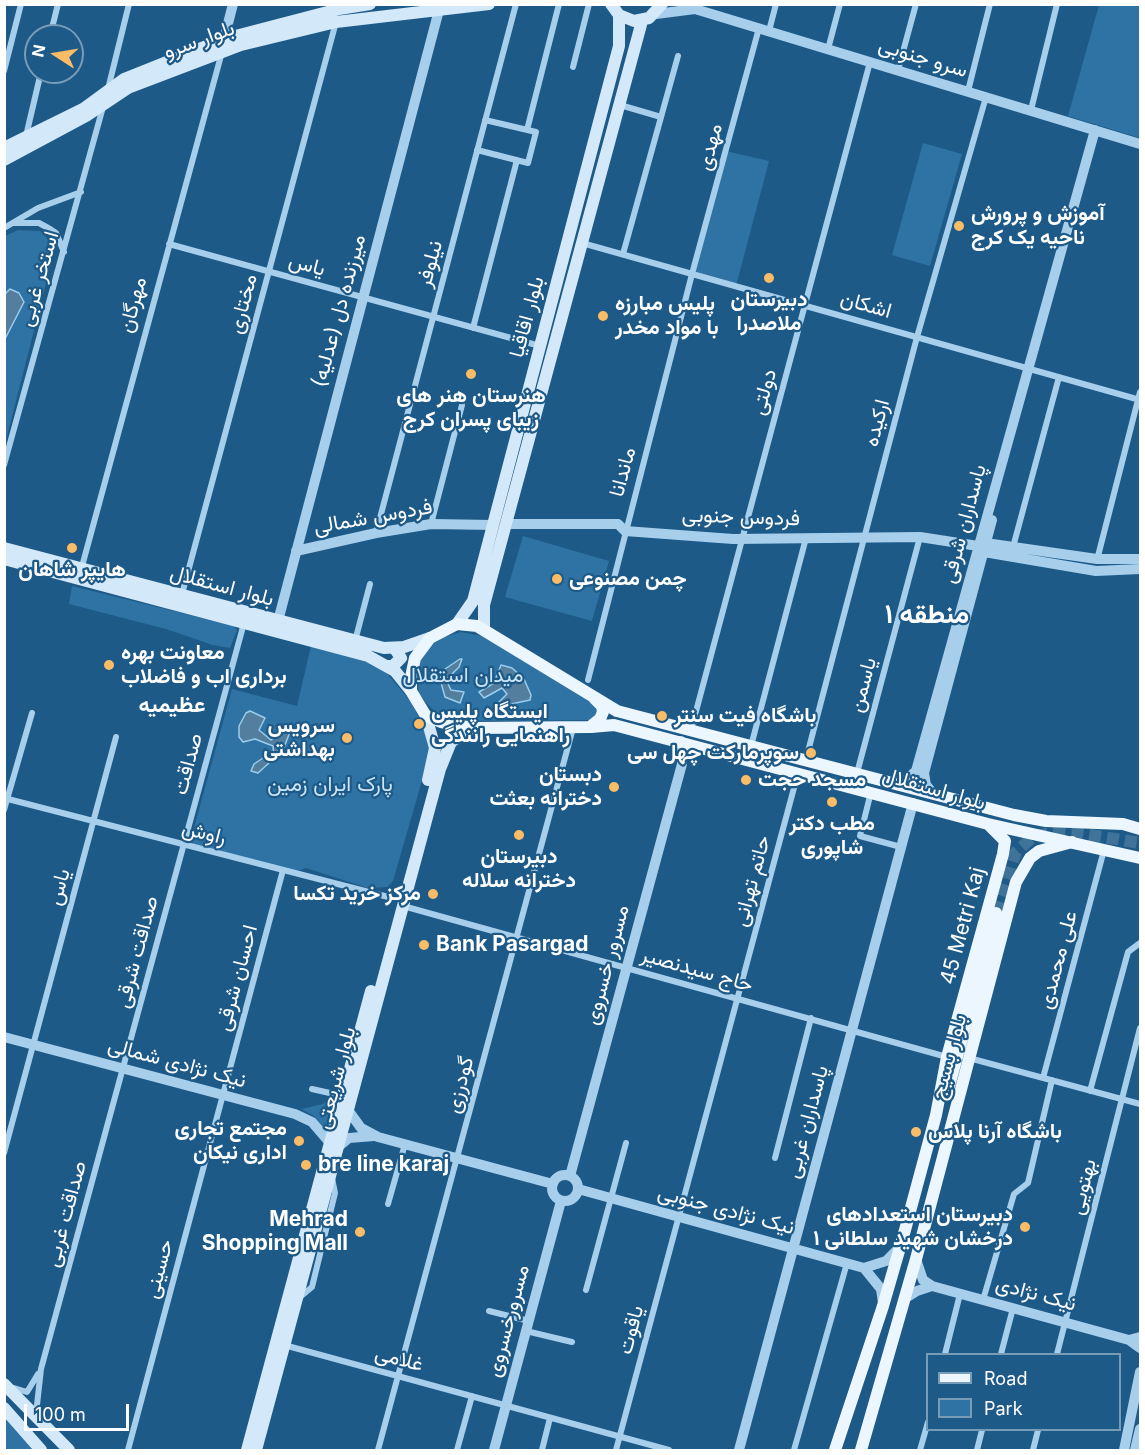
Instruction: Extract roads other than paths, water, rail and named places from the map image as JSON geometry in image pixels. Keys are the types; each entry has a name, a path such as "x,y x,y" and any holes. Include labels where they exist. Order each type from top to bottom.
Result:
{"main road":[{"name":"بلوار سرو","path":"106,96 223,46 370,4"},
{"name":"بلوار سرو","path":"339,12 439,10 489,4"},
{"path":"611,5 619,15 626,19 642,21 659,9"},
{"name":"بلوار اقاقیا","path":"457,624 473,601 619,46 619,15"},
{"name":"بلوار اقاقیا","path":"484,629 484,604 642,21"},
{"path":"4,148 106,96"},
{"path":"4,160 86,116 106,96"},
{"name":"بلوار استقلال","path":"4,548 244,622 368,656 388,666 411,691"},
{"name":"بلوار استقلال","path":"4,559 182,595 355,641 395,649 430,638"},
{"path":"426,716 441,722 473,728 591,727 600,719 603,712 602,705 484,629 457,624 430,638 415,658 411,677 411,691 426,716 435,748"},
{"path":"388,666 393,666 401,658 395,649"},
{"name":"بلوار استقلال","path":"594,698 617,711 1024,817 1046,821 1123,824 1140,829"},
{"name":"بلوار استقلال","path":"591,727 614,725 871,791 988,824 1140,858"},
{"path":"435,748 442,734 449,736 451,742 473,728"},
{"name":"بلوار شریعتی","path":"256,1450 331,1172 343,1096 399,902 440,769 451,742"},
{"name":"بلوار شریعتی","path":"247,1450 334,1146 348,1110 435,748"},
{"name":"45 Metri Kaj","path":"936,1115 947,1057 998,912 1005,841 988,824"},
{"name":"بلوار بسیج","path":"861,1450 916,1259 968,1058 998,912 1030,858 1046,848 1072,842"},
{"path":"936,1115 944,1104 998,912"},
{"name":"بلوار بسیج","path":"835,1450 883,1306 936,1115"},
{"path":"4,1383 69,1450"},
{"path":"4,1408 41,1450"},
{"path":"25,1432 22,1422 25,1417 31,1416 38,1420"}],"street":[{"path":"4,71 21,4"},
{"path":"53,24 58,4"},
{"name":"استخر غربی","path":"4,465 81,192 129,4"},
{"name":"مهرگان","path":"81,573 233,4"},
{"name":"نیلوفر","path":"376,533 516,4"},
{"path":"527,130 559,4"},
{"path":"573,67 589,4"},
{"name":"مهدی","path":"692,274 764,30 776,4"},
{"path":"828,49 840,4"},
{"path":"898,70 916,4"},
{"path":"968,91 990,4"},
{"path":"1030,110 1057,4"},
{"name":"سرو جنوبی","path":"659,9 692,7 1140,144"},
{"name":"میرزنده دل (عدلیه)","path":"278,621 439,10"},
{"name":"مختاری","path":"182,595 339,12"},
{"path":"623,254 678,56"},
{"name":"دولتی","path":"691,730 740,538 870,62"},
{"path":"25,137 38,84"},
{"name":"ارکیده","path":"806,759 917,337 986,97"},
{"path":"620,105 661,117"},
{"path":"477,150 528,163 536,132 485,120"},
{"name":"پاسداران شرقی","path":"920,772 1030,376 1029,369 1095,130"},
{"path":"473,328 517,160"},
{"path":"4,228 38,208 81,192"},
{"path":"12,223 39,223 50,228 56,233 64,252"},
{"name":"اشکان","path":"582,243 1029,369 1140,397"},
{"name":"یاس","path":"169,244 540,346"},
{"name":"ماندانا","path":"588,680 692,274"},
{"path":"1013,551 1059,377"},
{"path":"1096,565 1140,397"},
{"path":"432,524 462,405"},
{"name":"فردوس شمالی","path":"296,551 376,533 432,524 493,525"},
{"name":"فردوس جنوبی","path":"506,524 618,524 625,531 740,538 920,537 1096,565 1140,569"},
{"name":"یاسمن","path":"857,773 920,537"},
{"path":"751,746 806,538"},
{"name":"فردوس جنوبی","path":"1096,565 1140,559"},
{"path":"355,641 370,584"},
{"name":"صداقت","path":"184,844 244,622"},
{"path":"4,810 32,713"},
{"name":"گودرزی","path":"378,1450 573,728"},
{"name":"یاس","path":"4,1153 116,737"},
{"path":"681,741 682,764"},
{"path":"682,764 696,745"},
{"name":"مسرور خسروی","path":"570,1176 682,764"},
{"name":"حاتم تهرانی","path":"679,1217 798,772"},
{"path":"896,783 920,772 931,791"},
{"path":"871,791 860,836 901,847"},
{"name":"راوش","path":"6,799 399,902"},
{"name":"پاسداران غربی","path":"739,1450 913,803"},
{"name":"صداقت شرقی","path":"123,1069 184,844"},
{"name":"علی محمدی","path":"1043,1078 1104,850"},
{"name":"احسان شرقی","path":"223,1095 283,870"},
{"name":"حاج سیدنصیر","path":"399,902 947,1057"},
{"path":"1090,1091 1128,952 1140,943"},
{"path":"775,1158 811,1018"},
{"name":"بهتویی","path":"1057,1353 1140,1028"},
{"name":"نیک نژادی شمالی","path":"4,1037 303,1117 312,1122 334,1146"},
{"path":"968,1058 1140,1104"},
{"name":"صداقت غربی","path":"38,1420 36,1405 41,1369 123,1069"},
{"path":"983,1300 1014,1194 1028,1183 1052,1080"},
{"path":"312,1089 343,1096"},
{"name":"حسینی","path":"128,1450 223,1095"},
{"path":"348,1110 361,1128 378,1137 553,1184"},
{"path":"334,1146 352,1137 378,1137"},
{"path":"586,1290 626,1143"},
{"path":"388,1204 405,1144"},
{"path":"570,1176 576,1182 578,1189 572,1199 561,1201 553,1194 553,1184 559,1177 570,1176"},
{"name":"نیک نژادی جنوبی","path":"578,1189 864,1268"},
{"name":"مسرورخسروی","path":"494,1450 561,1201"},
{"name":"یاقوت","path":"616,1450 679,1217"},
{"path":"883,1306 881,1289 864,1268 886,1261 900,1246"},
{"path":"916,1259 923,1280 932,1286"},
{"path":"794,1450 847,1263"},
{"path":"904,1299 932,1286"},
{"name":"نیک نژادی","path":"932,1286 1065,1323 1135,1339"},
{"path":"945,1353 960,1294"},
{"path":"1001,1353 1013,1308"},
{"path":"489,1311 572,1342"},
{"path":"1135,1339 1140,1348"},
{"name":"غلامی","path":"284,1345 669,1450"},
{"name":"صداقت غربی","path":"4,1383 27,1392 41,1369"},
{"path":"1130,1448 1140,1372"},
{"path":"457,1450 472,1396"},
{"path":"542,1450 550,1418"},
{"path":"920,1450 926,1426"},
{"path":"1130,1448 1140,1429"},
{"path":"977,1450 982,1431"},
{"path":"1033,1450 1038,1431"}],"tunnel":[{"path":"996,913 1016,852 1034,836 1058,832 1078,833 1140,843"}],"place":[{"name":"آموزش و پرورش ناحیه یک کرج","path":"959,226"},
{"name":"دبیرستان ملاصدرا","path":"769,278"},
{"name":"پلیس مبارزه با مواد مخدر","path":"603,316"},
{"name":"هنرستان هنر های زیبای پسران کرج","path":"471,374"},
{"name":"هایپر شاهان","path":"72,548"},
{"name":"چمن مصنوعی","path":"557,579"},
{"name":"معاونت بهره برداری اب و فاضلاب","path":"109,665"},
{"name":"باشگاه فیت سنتر","path":"662,716"},
{"name":"ایستگاه پلیس راهنمایی رانندگی","path":"419,724"},
{"name":"سرویس بهداشتی","path":"347,738"},
{"name":"سوپرمارکت چهل سی","path":"811,753"},
{"name":"مسجد حجت","path":"746,780"},
{"name":"دبستان دخترانه بعثت","path":"614,787"},
{"name":"مطب دکتر شاپوری","path":"832,802"},
{"name":"دبیرستان دخترانه سلاله","path":"519,835"},
{"name":"مرکز خرید تکسا","path":"433,894"},
{"name":"Bank Pasargad","path":"424,945"},
{"name":"باشگاه آرنا پلاس","path":"916,1132"},
{"name":"مجتمع تجاری اداری نیکان","path":"299,1141"},
{"name":"bre line karaj","path":"306,1165"},
{"name":"دبیرستان استعدادهای درخشان شهید سلطانی ۱","path":"1025,1227"},
{"name":"Mehrad Shopping Mall","path":"360,1232"}],"district":[{"name":"منطقه ۱","path":"927,615"},
{"name":"عظیمیه","path":"172,705"}],"park label":[{"name":"میدان استقلال","path":"463,676"},
{"name":"پارک ایران زمین","path":"330,785"}]}
